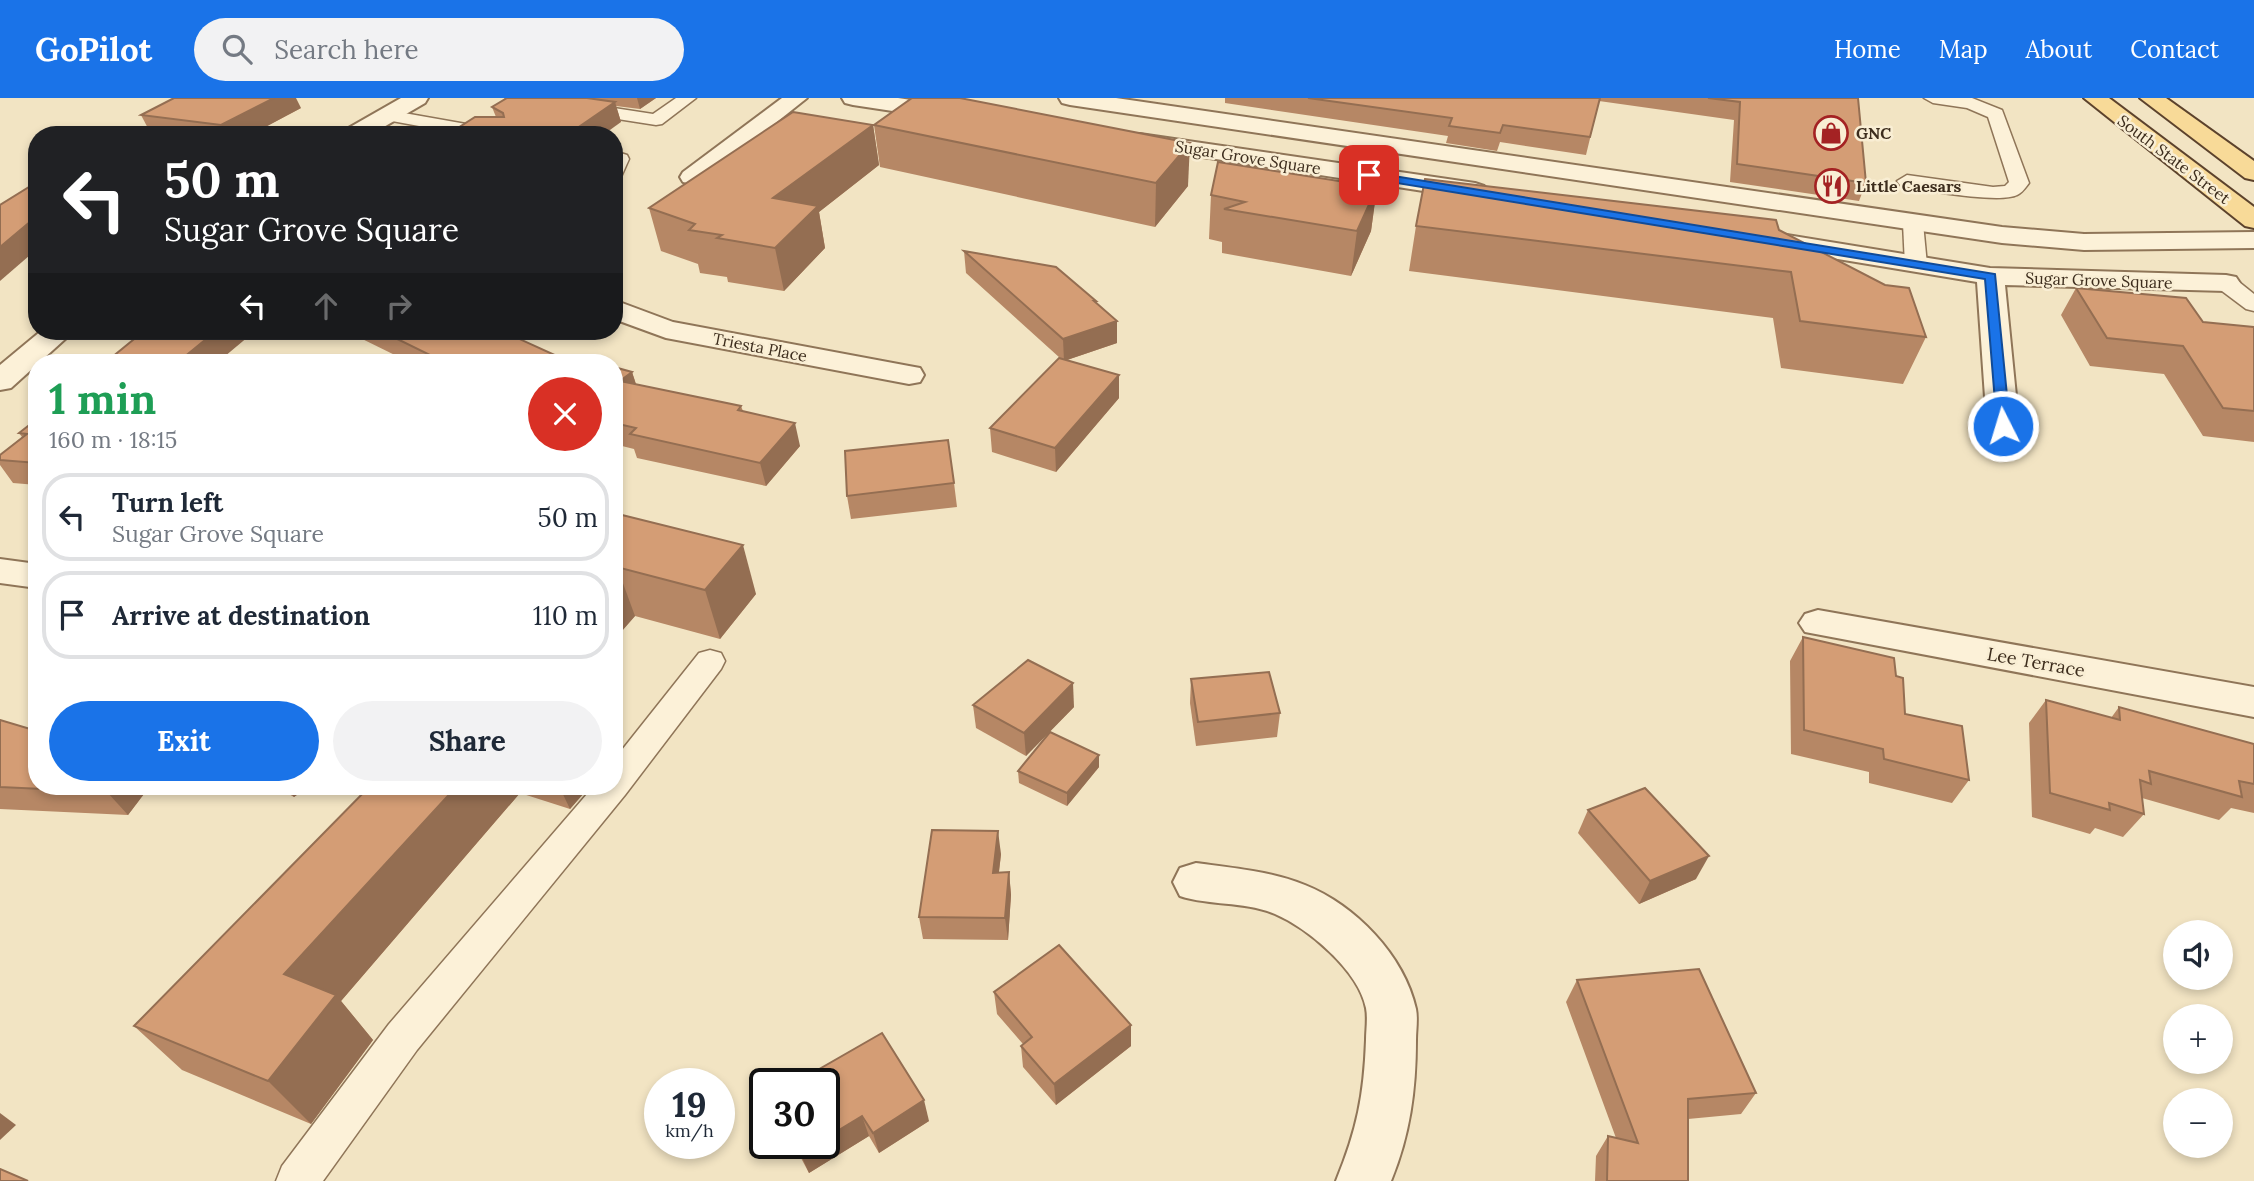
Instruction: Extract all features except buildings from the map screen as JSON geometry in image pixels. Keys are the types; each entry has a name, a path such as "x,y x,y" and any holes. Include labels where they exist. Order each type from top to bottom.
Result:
{"main road":[{"name":"South State Street","path":"2095,98 2254,220"},
{"path":"2122,98 2254,196"},
{"name":"South State Street","path":"2151,98 2254,173"}],"street":[{"path":"368,126 417,98"},
{"path":"692,177 796,98"},
{"path":"853,98 975,116"},
{"path":"1070,98 1913,223 2084,242 2254,240"},
{"name":"Sugar Grove Square","path":"1111,137 1505,196"},
{"name":"Sugar Grove Square","path":"1738,235 1990,276 2226,283"},
{"path":"1990,276 2003,426"},
{"name":"Triesta Place","path":"623,312 666,329 909,375"},
{"path":"32,354 48,340"},
{"path":"0,381 28,357"},
{"path":"0,571 28,575"},
{"name":"Lee Terrace","path":"1818,623 2254,702"},
{"path":"1196,882 1275,894 1314,913 1345,937 1375,971 1390,1004 1391,1080 1376,1157 1363,1181"}],"lane":[{"path":"515,98 656,120 687,98"},
{"path":"1907,181 1993,193 2011,191 2019,183 1996,114 1971,103 1933,98"},
{"path":"387,115 449,126"},
{"path":"1913,223 1916,265"},
{"path":"2226,283 2254,304"},
{"path":"623,773 710,661"},
{"path":"297,1181 403,1037 606,795"}],"place":[{"name":"GNC","path":"1831,133"},
{"name":"Little Caesars","path":"1832,186"}],"route":[{"path":"1369,175 1990,276 2003,426"}]}
